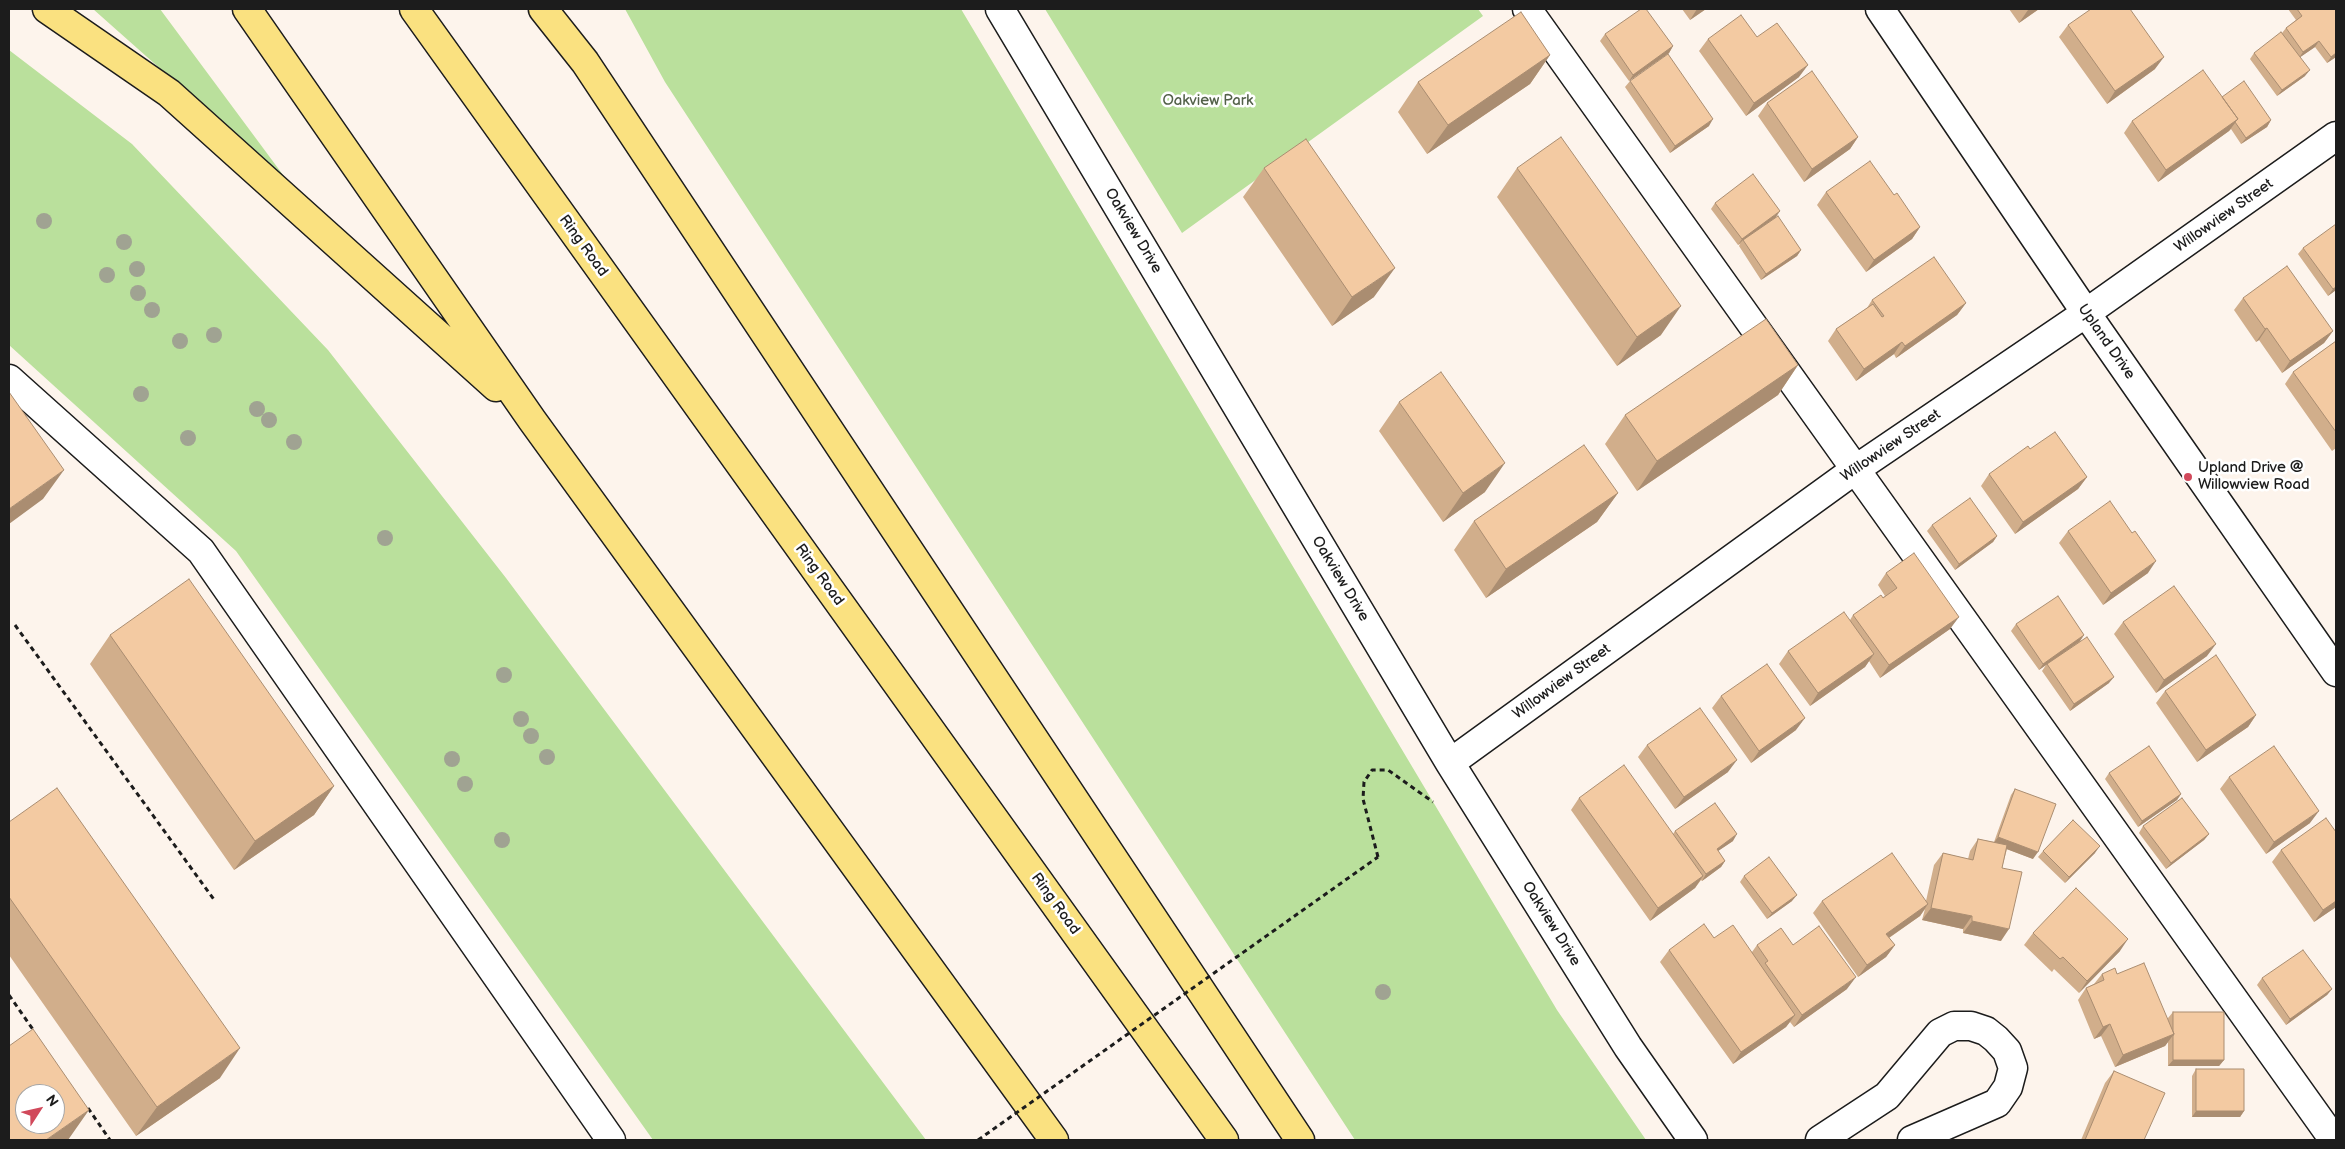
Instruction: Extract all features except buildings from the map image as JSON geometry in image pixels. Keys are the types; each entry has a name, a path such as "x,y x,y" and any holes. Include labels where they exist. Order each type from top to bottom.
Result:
{"highway":[{"path":"47,9 169,93 532,420"},
{"path":"247,9 532,420 1054,1140"},
{"name":"Ring Road","path":"414,9 1224,1140"},
{"path":"543,9 586,62 1300,1140"},
{"path":"566,9 586,62"}],"street":[{"name":"Oakview Drive","path":"1000,9 1450,763 1628,1047 1693,1140"},
{"path":"1527,9 2334,1140"},
{"name":"Upland Drive","path":"1880,9 2086,313 2336,672"},
{"name":"Willowview Street","path":"1450,763 1856,469 2086,313 2336,136"},
{"path":"9,379 201,551 611,1140"},
{"path":"1820,1140 1887,1096 1940,1032 1954,1026 1971,1026 1986,1031 1996,1038 2007,1051 2013,1068 2008,1087 1997,1103 1912,1140"}],"path":[{"path":"15,625 215,901"},
{"path":"978,1140 1378,857 1363,799 1364,782 1372,770 1388,770 1444,811 1470,794"},
{"path":"9,995 37,1036"},
{"path":"82,1100 110,1140"}],"green space":[{"path":"93,9 160,9 289,183"},
{"path":"625,9 961,9 1557,1010 1646,1140 1355,1140 665,82"},
{"name":"Oakview Park","path":"1045,9 1478,9 1483,16 1182,233"},
{"path":"9,50 132,144 328,350 506,578 926,1140 653,1140 236,551 9,345"}],"place":[{"name":"Upland Drive @ Willowview Road","path":"2188,477"}]}
